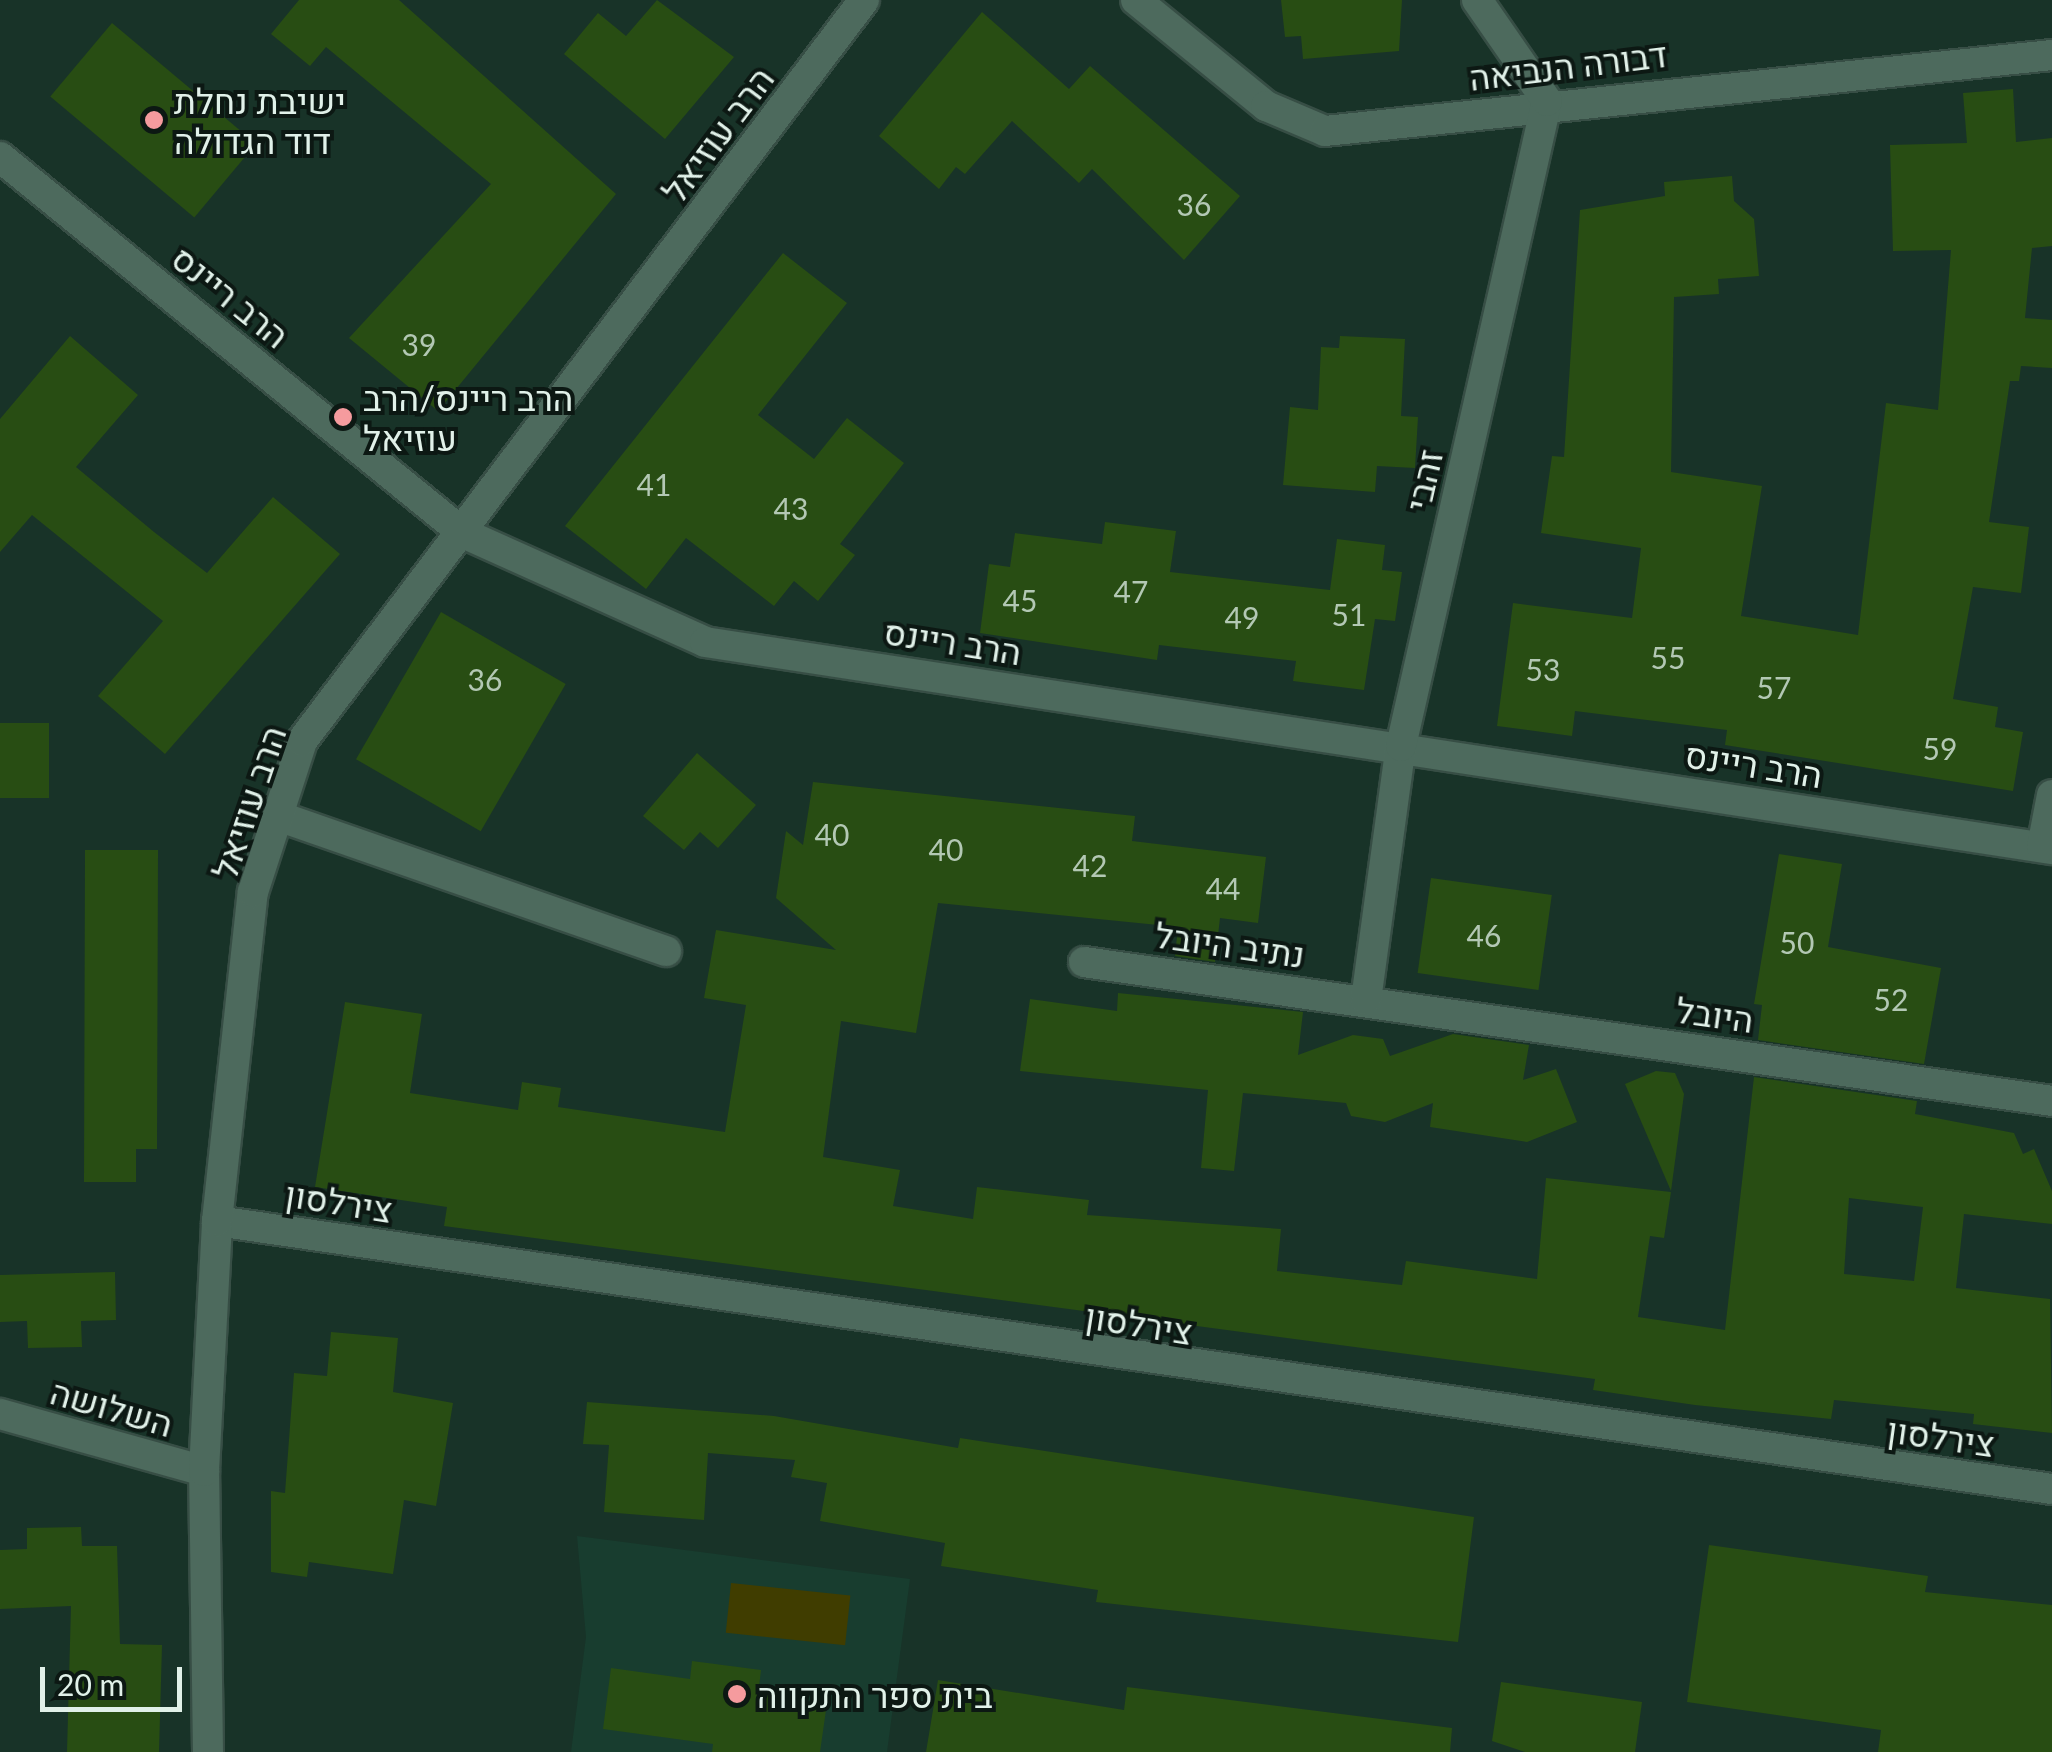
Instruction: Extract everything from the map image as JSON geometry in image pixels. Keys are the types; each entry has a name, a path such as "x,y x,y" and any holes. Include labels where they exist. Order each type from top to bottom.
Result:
{"street":[{"name":"הרב עוזיאל","path":"208,1752 204,1472 217,1221 253,892 302,741 864,0"},
{"name":"דבורה הנביאה","path":"1136,0 1297,126 1403,125 1547,101 2052,55"},
{"path":"1477,0 1547,101"},
{"name":"זהבי","path":"1366,1000 1401,746 1547,101"},
{"name":"הרב ריינס","path":"0,157 463,533 705,642 2047,848"},
{"path":"2047,848 2052,795"},
{"path":"278,816 666,951"},
{"name":"נתיב היובל","path":"1084,962 1366,1000"},
{"name":"היובל","path":"1366,1000 2052,1101"},
{"name":"צירלסון","path":"217,1221 2052,1488"},
{"name":"השלושה","path":"0,1414 204,1472"}],"shaded area":[{"name":"בית ספר התקווה","path":"577,1536 910,1579 887,1752 571,1752 586,1637"},
{"path":"731,1583 850,1596 845,1645 726,1633"}],"building":[{"path":"299,0 399,0 616,194 438,411 349,338 491,184 326,47 310,66 271,34"},
{"path":"657,0 734,57 665,139 564,54 598,13 626,36"},
{"path":"1281,0 1402,0 1399,51 1303,59 1301,36 1285,37"},
{"path":"982,12 1069,89 1090,66 1240,196 1184,260 1092,169 1079,183 1012,121 965,174 956,167 939,189 879,136"},
{"name":"ישיבת נחלת דוד הגדולה","path":"112,23 256,144 194,217 50,97"},
{"path":"2013,89 2016,142 2052,138 2052,246 2032,248 2025,318 2052,320 2052,368 2021,366 2019,381 2010,381 1989,522 2029,527 2021,593 1973,587 1953,699 1998,707 1995,727 2023,732 2013,791 1725,745 1727,730 1575,711 1572,736 1497,726 1513,603 1632,618 1641,548 1541,533 1552,456 1564,457 1580,210 1665,196 1664,182 1732,176 1734,201 1754,219 1759,276 1718,279 1719,294 1674,297 1671,472 1762,486 1741,616 1858,635 1886,403 1938,410 1951,250 1893,251 1890,145 1967,143 1963,93"},
{"path":"783,253 847,303 758,415 814,459 847,418 904,463 840,544 855,555 818,601 794,581 774,606 686,538 646,589 565,526"},
{"path":"70,336 138,395 76,467 154,532 207,573 273,497 340,554 165,754 98,696 163,621 32,515 0,552 0,419"},
{"path":"1340,336 1405,339 1401,416 1418,417 1415,468 1377,466 1375,492 1283,485 1290,407 1318,410 1321,347 1339,348"},
{"path":"1105,522 1176,531 1170,572 1330,590 1337,539 1385,545 1382,570 1402,572 1395,621 1375,619 1364,690 1293,681 1296,661 1159,645 1157,660 980,633 989,564 1010,567 1015,533 1102,544"},
{"path":"441,612 566,684 481,831 356,759"},
{"path":"0,723 49,723 49,798 0,798"},
{"path":"697,753 756,805 718,848 700,832 684,850 643,816"},
{"path":"813,782 1135,816 1132,841 1266,857 1258,923 1220,918 1215,962 1175,956 1178,927 938,903 916,1033 841,1021 823,1157 900,1170 893,1206 973,1219 977,1187 1089,1200 1087,1215 1281,1229 1277,1271 1402,1285 1406,1261 1537,1279 1546,1178 1671,1192 1664,1238 1650,1236 1638,1317 1725,1330 1754,1077 1917,1101 1915,1114 2014,1133 2023,1154 2034,1149 2052,1191 2052,1224 1964,1214 1956,1288 2050,1299 2052,1433 1973,1424 1974,1414 1834,1400 1831,1419 1695,1405 1593,1390 1595,1379 444,1226 447,1207 315,1187 345,1002 422,1014 410,1093 518,1110 522,1082 561,1088 558,1107 725,1132 746,1005 704,998 716,930 836,950 776,898 786,831 803,845","holes":["1849,1198 1923,1207 1914,1281 1844,1274"]},
{"path":"85,850 158,850 157,1149 136,1149 136,1182 84,1182"},
{"path":"1779,854 1842,864 1828,947 1941,968 1924,1064 1758,1040 1762,1005 1754,1004"},
{"path":"1431,878 1552,895 1538,990 1418,973"},
{"path":"1118,993 1303,1012 1298,1055 1353,1035 1383,1039 1390,1056 1453,1034 1529,1045 1523,1080 1556,1069 1577,1122 1527,1142 1430,1127 1433,1103 1385,1122 1351,1116 1346,1103 1243,1093 1234,1171 1201,1168 1208,1090 1020,1071 1030,999 1117,1011"},
{"path":"1656,1071 1675,1073 1684,1094 1671,1191 1625,1084"},
{"path":"115,1272 116,1320 81,1321 82,1347 28,1348 27,1321 0,1322 0,1275"},
{"path":"331,1332 398,1338 393,1392 453,1403 436,1506 404,1500 393,1574 309,1562 307,1577 271,1572 271,1491 285,1493 294,1373 327,1376"},
{"path":"587,1402 774,1416 958,1448 960,1438 1474,1517 1458,1642 1096,1602 1098,1590 941,1566 945,1543 820,1521 827,1483 791,1477 795,1460 708,1453 704,1520 604,1512 609,1445 583,1444"},
{"path":"81,1527 82,1546 117,1546 120,1644 162,1645 159,1752 67,1752 71,1606 0,1609 0,1550 27,1549 27,1528"},
{"path":"1709,1545 1928,1576 1925,1592 2052,1605 2052,1752 1878,1752 1881,1730 1687,1702"},
{"path":"692,1661 761,1670 759,1687 793,1691 791,1706 826,1710 820,1752 712,1752 713,1744 603,1729 611,1668 690,1679"},
{"path":"938,1680 1124,1710 1127,1687 1452,1728 1450,1752 926,1752"},
{"path":"1501,1682 1642,1702 1635,1752 1525,1752 1492,1741"}],"place":[{"name":"ישיבת נחלת דוד הגדולה","path":"154,120"},
{"name":"הרב ריינס/הרב עוזיאל","path":"343,417"},
{"name":"בית ספר התקווה","path":"737,1694"}]}
